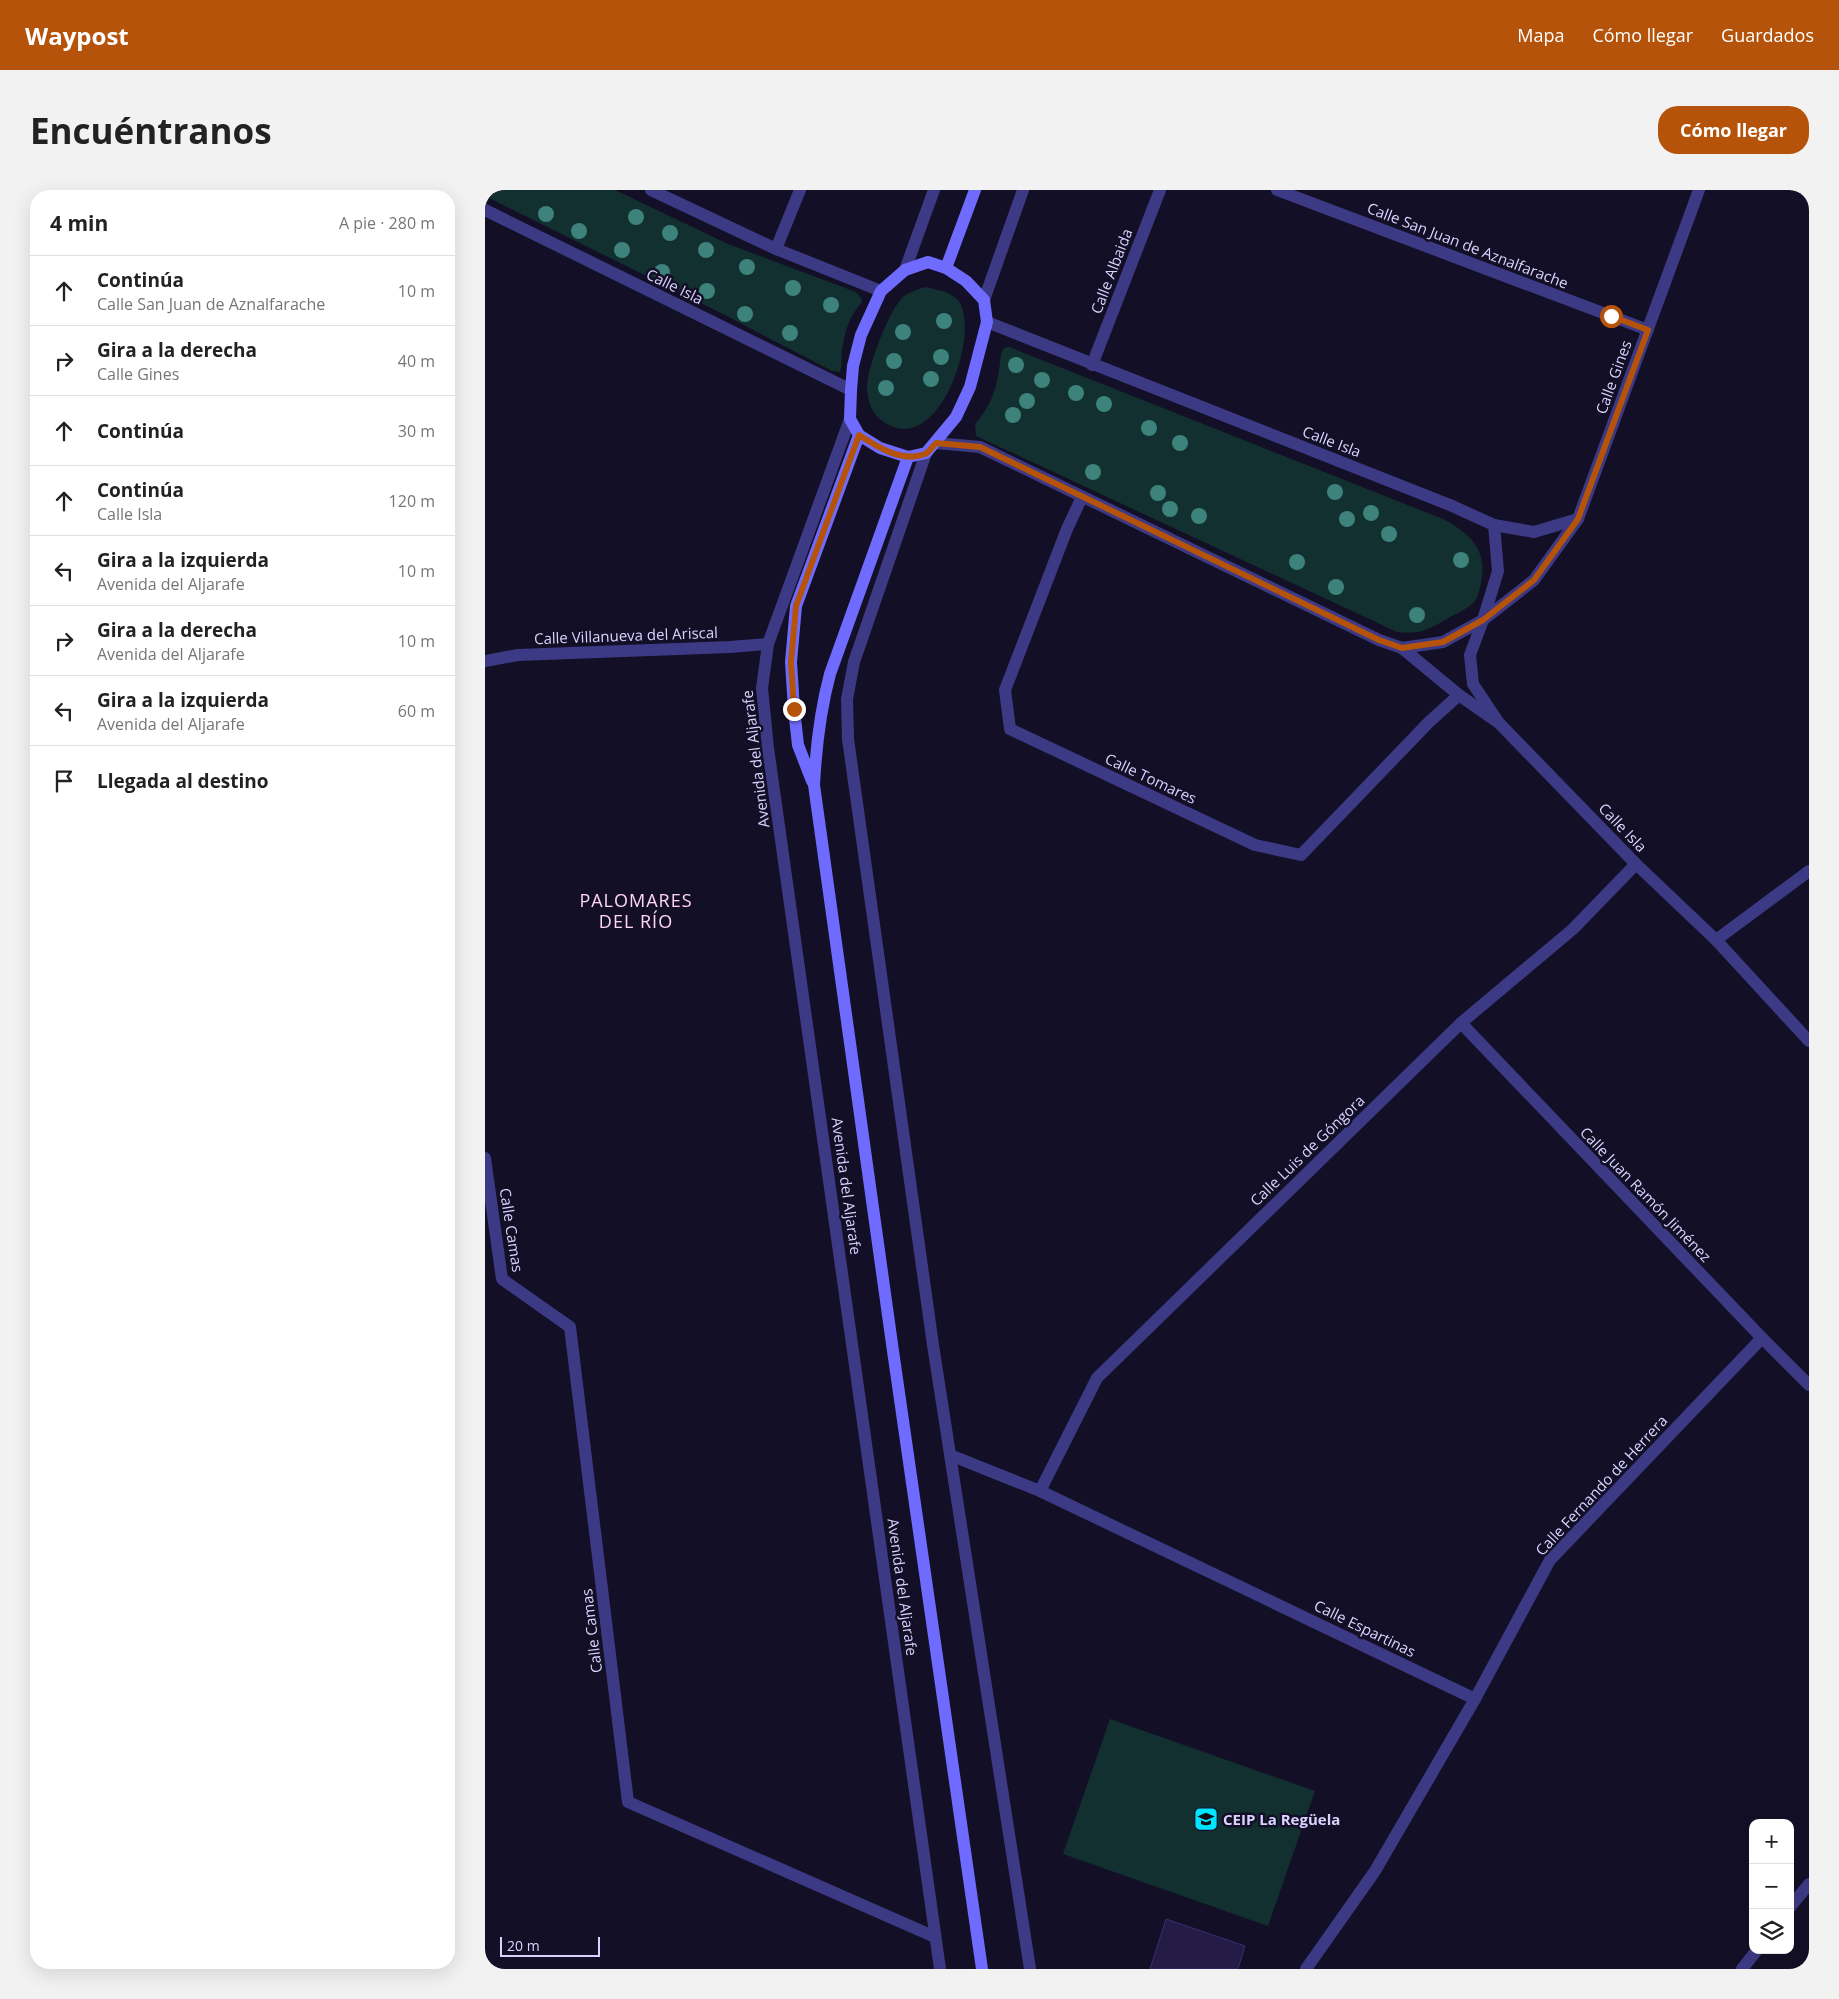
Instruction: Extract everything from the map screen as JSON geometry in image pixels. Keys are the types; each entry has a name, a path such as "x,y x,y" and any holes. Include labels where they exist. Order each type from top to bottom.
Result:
{"street":[{"path":"651,190 776,249 881,291"},
{"path":"776,249 800,190"},
{"name":"Avenida del Aljarafe","path":"905,270 934,190"},
{"path":"946,268 975,190"},
{"path":"1023,190 984,300 987,322 970,387 956,417 926,453 853,662 847,699 848,739 950,1455 1029,1969"},
{"name":"Calle Albaida","path":"1092,364 1160,190"},
{"name":"Calle San Juan de Aznalfarache","path":"1277,190 1648,330"},
{"name":"Calle Gines","path":"1483,620 1534,580 1578,519 1699,190"},
{"name":"Calle Isla","path":"485,210 851,390"},
{"name":"Avenida del Aljarafe","path":"940,1969 768,748 762,688 768,644 850,419 853,366 861,335 881,291 905,270 928,262 946,268 966,280 984,300"},
{"name":"Calle Isla","path":"987,322 1431,498 1494,525 1534,532 1578,519"},
{"path":"850,419 859,435 880,448 908,457 926,453"},
{"name":"Avenida del Aljarafe","path":"814,785 798,745 794,709 791,662 796,606 859,435"},
{"name":"Calle Isla","path":"936,443 980,447 1379,640 1402,648 1459,695 1499,723 1636,864 1717,940 1809,1041"},
{"name":"Avenida del Aljarafe","path":"908,457 830,674 823,699 816,739 814,785 894,1361 982,1969"},
{"name":"Calle Tomares","path":"1082,496 1067,529 1005,690 1009,729 1255,846 1301,855 1429,722 1459,695"},
{"path":"1494,525 1498,571 1470,655 1473,684 1499,723"},
{"name":"Calle Isla","path":"1402,648 1443,642 1483,620"},
{"name":"Calle Villanueva del Ariscal","path":"485,661 518,655 768,644"},
{"name":"Calle Luis de Góngora","path":"1040,1491 1097,1378 1461,1023 1573,929 1636,864"},
{"path":"1717,940 1809,871"},
{"name":"Calle Juan Ramón Jiménez","path":"1461,1023 1809,1385"},
{"name":"Calle Camas","path":"485,1158 501,1279 571,1327 628,1802 935,1937"},
{"name":"Calle Fernando de Herrera","path":"1475,1699 1550,1560 1762,1338"},
{"name":"Calle Espartinas","path":"950,1455 1040,1491 1475,1699"},
{"path":"1306,1969 1375,1871 1475,1699"},
{"path":"1794,1902 1809,1884"},
{"path":"1742,1969 1754,1954"}],"green space":[{"path":"485,190 615,190 728,244 856,292 862,302 850,319 843,345 840,372 832,371 717,311 485,196"},
{"path":"925,287 950,294 961,305 965,323 963,345 957,370 948,393 935,412 919,425 901,429 881,420 871,407 867,390 870,369 879,340 898,303 904,296"},
{"path":"1009,347 1443,519 1468,536 1479,551 1482,560 1482,570 1479,593 1468,607 1431,628 1412,633 1397,632 976,436 975,424 994,393 1001,353 1004,348"},
{"path":"1110,1719 1315,1791 1268,1926 1063,1854"}],"building":[{"path":"1166,1919 1245,1946 1238,1969 1150,1969"}],"place":[{"name":"CEIP La Regüela","path":"1206,1819"}],"district":[{"name":"PALOMARES DEL RÍO","path":"636,910"}],"route":[{"path":"794,709 791,662 796,606 859,435 880,448 908,457 926,453 936,443 980,447 1379,640 1402,648 1443,642 1483,620 1534,580 1578,519 1648,330 1611,316"}]}
